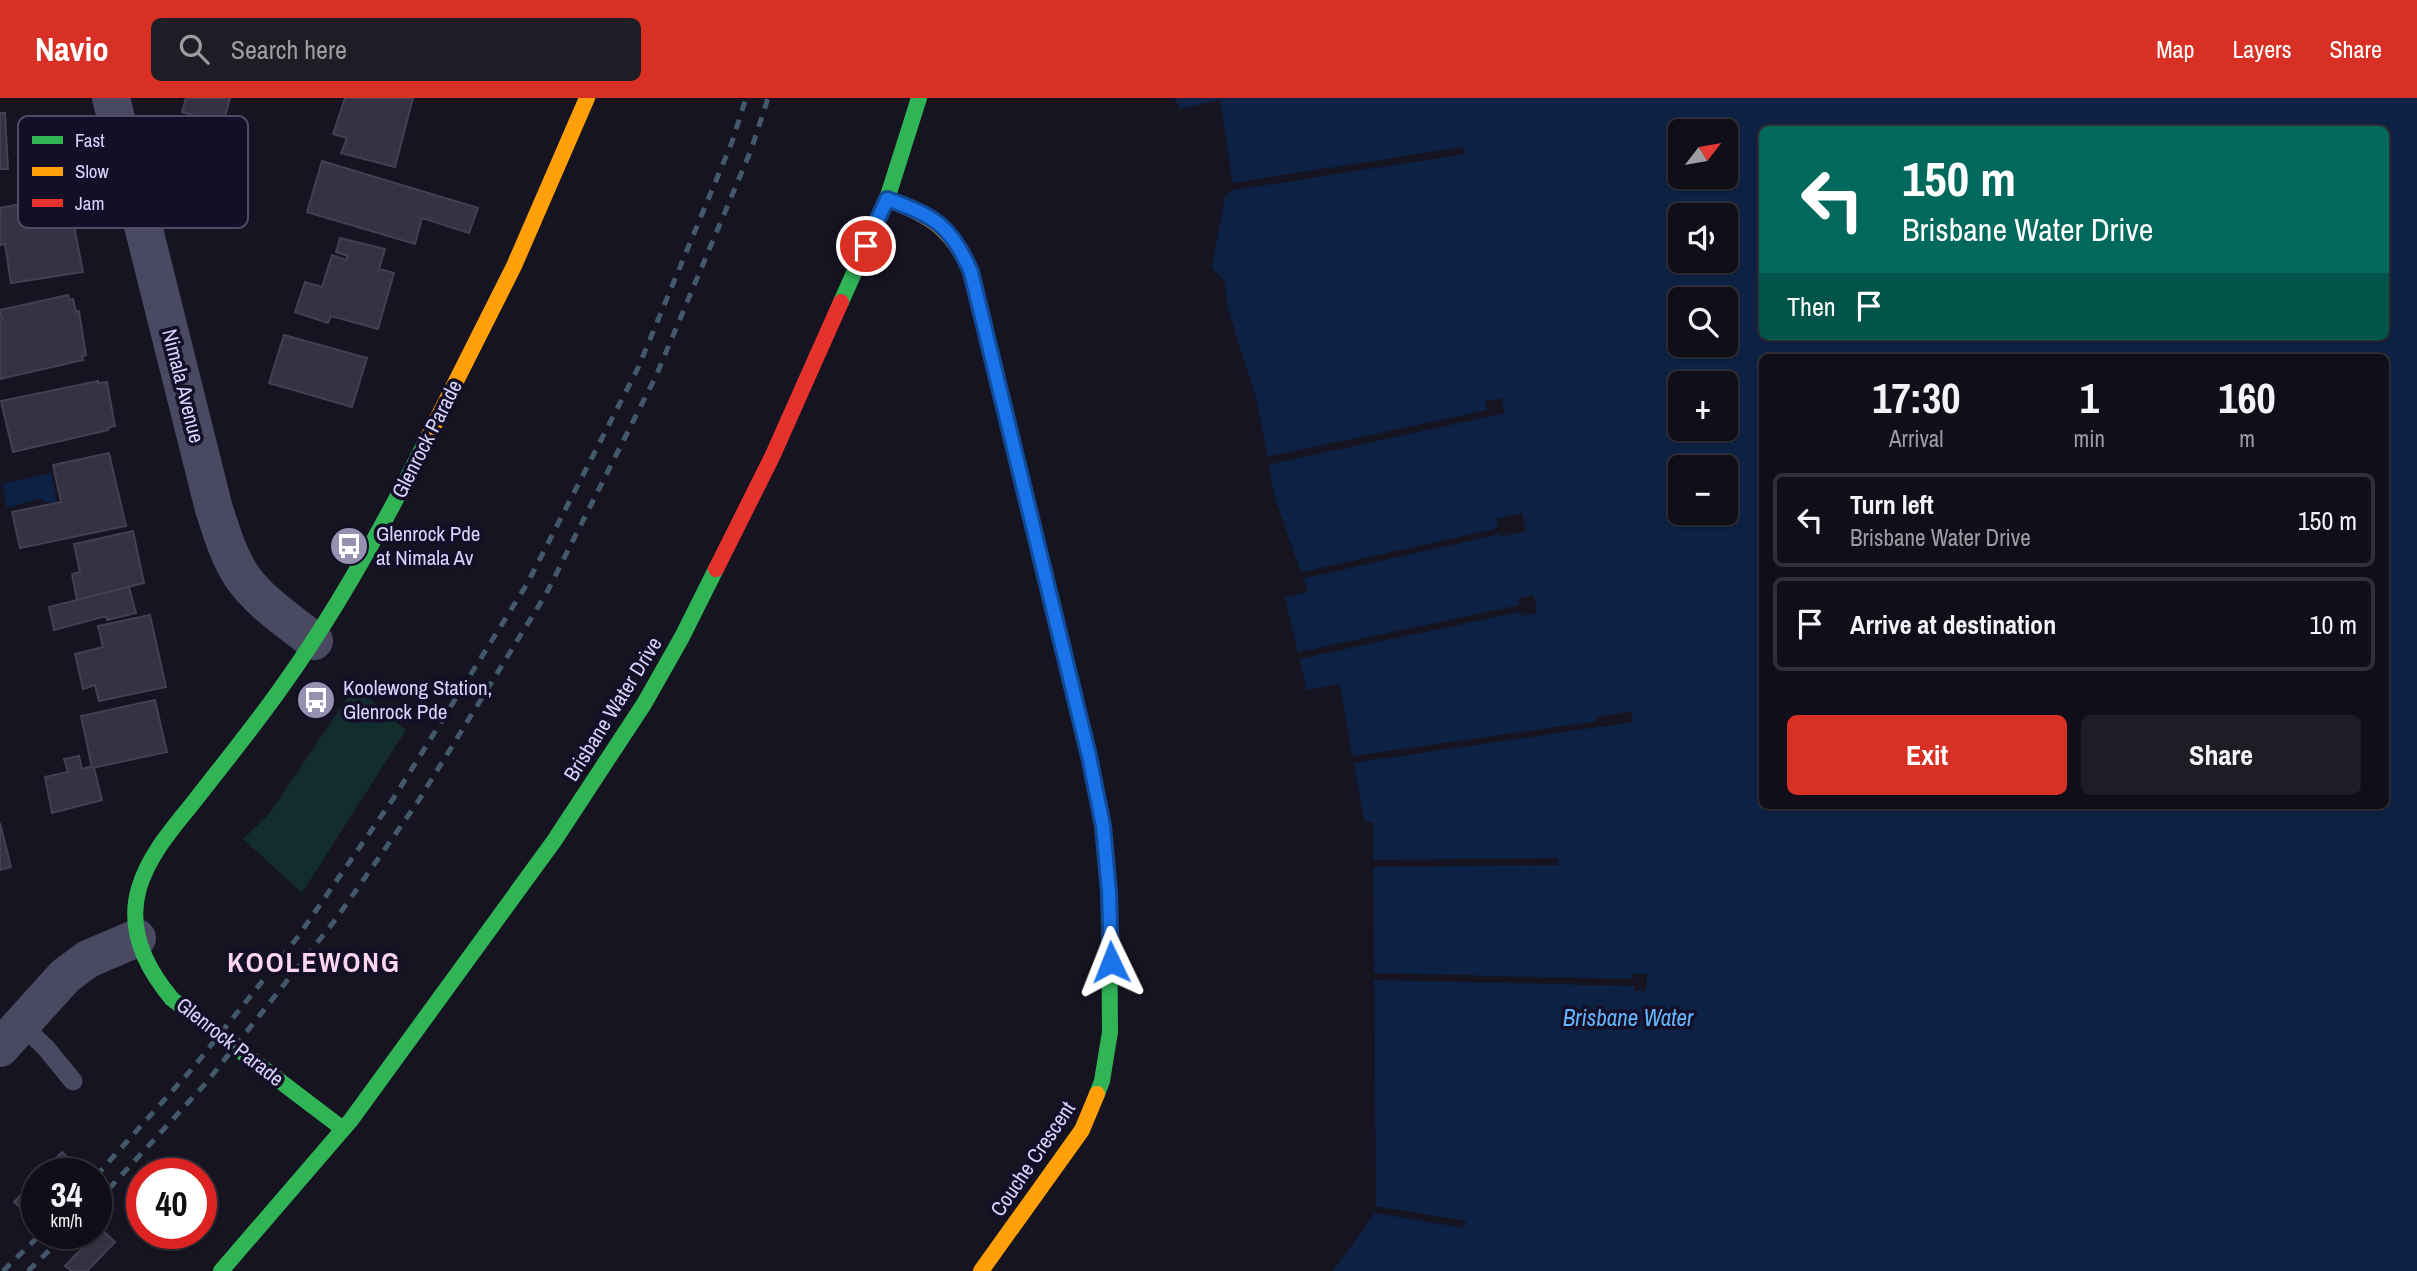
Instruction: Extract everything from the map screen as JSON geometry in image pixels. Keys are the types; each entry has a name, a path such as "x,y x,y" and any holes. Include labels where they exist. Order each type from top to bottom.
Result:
{"street":[{"name":"Nimala Avenue","path":"111,98 116,116"},
{"name":"Glenrock Parade","path":"343,1129 170,996 156,980 137,938 134,914 138,891 148,865 163,841 286,682 346,590 404,485 514,266 587,98"},
{"name":"Brisbane Water Drive","path":"221,1271 343,1129 554,841 644,704 682,637 772,457 887,199 919,98"},
{"name":"Couche Crescent","path":"887,199 924,212 944,227 961,247 971,272 1089,756 1103,826 1109,892 1110,1032 1102,1081 1082,1130 981,1271"},
{"name":"Nimala Avenue","path":"144,228 214,509 226,543 241,575 262,600 314,641"},
{"path":"10,1036 65,976 88,959 137,938"}],"lane":[{"path":"10,1036 46,1048 73,1081"}],"green space":[{"path":"355,686 406,730 302,893 243,839 269,814"}],"water":[{"name":"Brisbane Water","path":"1175,98 2417,98 2417,1271 1333,1271 1375,1213 1376,1206 1373,823 1364,821 1340,684 1307,690 1285,598 1308,592 1275,498 1257,401 1227,306 1225,281 1212,268 1225,196 1234,190 1220,100 1180,109"},
{"path":"51,473 57,501 47,503 41,498 7,508 2,484"}],"pier":[{"path":"1463,147 1465,154 1234,190 1232,183"},
{"path":"1501,398 1505,413 1268,465 1266,457 1487,410 1485,401"},
{"path":"1522,513 1526,531 1501,537 1499,534 1303,579 1302,572 1498,528 1496,519"},
{"path":"1534,595 1537,613 1521,616 1520,612 1299,659 1298,652 1519,605 1519,598"},
{"path":"1631,711 1633,722 1354,763 1352,756 1598,721 1597,717"},
{"path":"1558,858 1559,865 1373,867 1373,860"},
{"path":"1374,973 1633,979 1634,973 1647,974 1646,991 1634,991 1634,986 1374,980"},
{"path":"1376,1206 1466,1221 1464,1228 1375,1213"}],"building":[{"path":"186,98 230,98 225,116 196,116 182,112"},
{"path":"345,98 413,98 395,167 341,153 347,138 333,134"},
{"path":"0,113 5,113 8,169 0,169"},
{"path":"322,161 478,208 469,233 422,218 415,244 307,212"},
{"path":"18,205 18,228 74,228 83,272 11,283 5,244 0,245 0,208"},
{"path":"340,238 385,249 379,269 394,273 378,329 331,316 328,323 295,312 305,282 322,287 332,255 346,260 348,256 336,252"},
{"path":"68,295 69,300 73,299 76,312 79,311 86,355 82,356 83,360 0,379 0,310"},
{"path":"284,335 367,358 352,407 269,383"},
{"path":"98,381 107,382 115,426 107,428 108,430 13,452 1,401"},
{"path":"109,453 126,526 20,548 12,512 61,502 53,465"},
{"path":"133,531 144,583 77,600 72,574 80,572 74,544"},
{"path":"129,587 136,613 107,620 106,616 54,630 49,607"},
{"path":"150,615 166,687 99,701 95,685 83,689 75,654 103,647 98,626"},
{"path":"155,700 167,752 92,768 81,716"},
{"path":"79,756 82,769 93,766 102,800 52,813 45,777 68,772 64,759"},
{"path":"0,823 11,867 0,870"},
{"path":"62,1152 68,1158 56,1158"},
{"path":"21,1195 21,1208 14,1202"},
{"path":"82,1249 108,1249 87,1271 71,1271 65,1266"}],"railway":[{"path":"112,1158 192,1069 297,938 395,796 527,584 638,368 732,142 746,98"},
{"path":"112,1186 206,1083 336,919 417,803 546,594 656,376 751,150 768,98"},
{"path":"3,1271 26,1249"},
{"path":"28,1271 51,1249"}],"traffic: fast":[{"path":"841,302 887,199 919,98"},
{"path":"343,1129 172,999 154,974 141,947 135,918 136,903 143,876 162,843 264,712 325,623 378,532 427,439"},
{"path":"1019,468 1089,756 1103,826 1109,892 1110,1032 1102,1081 1097,1094"},
{"path":"221,1271 351,1120 554,841 644,704 716,569"}],"traffic: slow":[{"path":"427,439 514,266 587,98"},
{"path":"887,199 916,211 938,225 956,244 971,272 1019,468"},
{"path":"981,1271 1082,1130 1097,1094"}],"traffic: jam":[{"path":"716,569 772,457 841,302"}],"place":[{"name":"Glenrock Pde at Nimala Av","path":"349,546"},
{"name":"Koolewong Station, Glenrock Pde","path":"316,700"}],"district":[{"name":"KOOLEWONG","path":"314,962"}],"route":[{"path":"866,246 887,199 924,212 944,227 961,247 971,272 1089,756 1103,826 1109,892 1111,962"}]}
